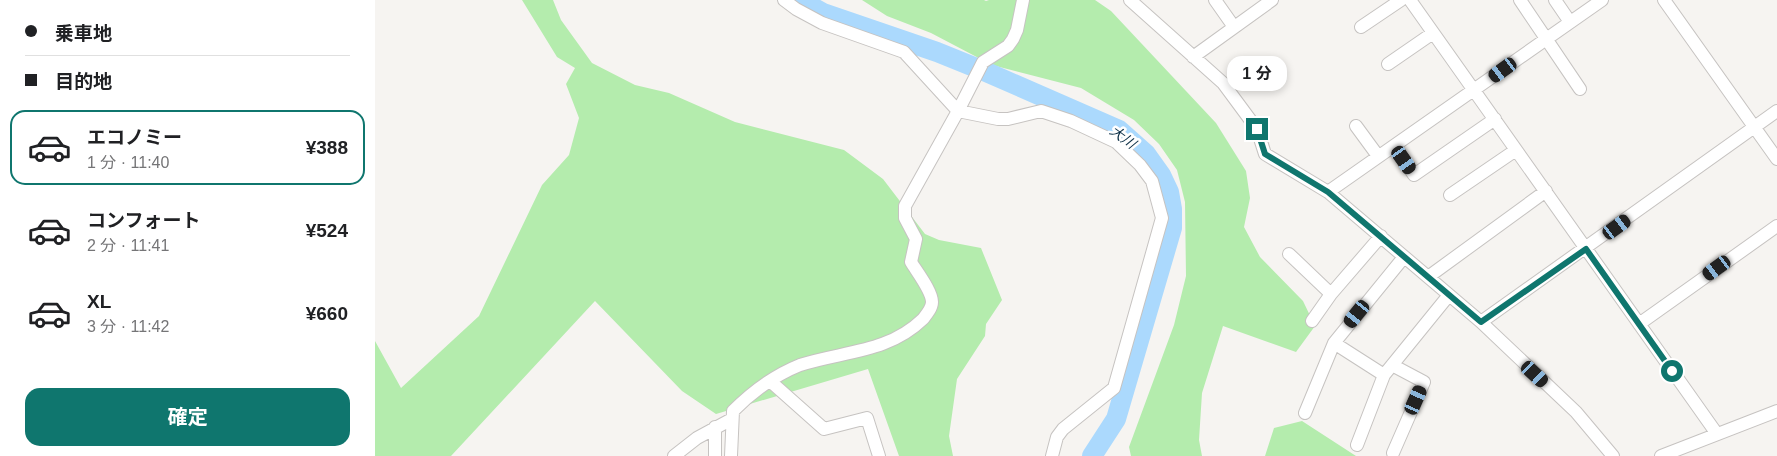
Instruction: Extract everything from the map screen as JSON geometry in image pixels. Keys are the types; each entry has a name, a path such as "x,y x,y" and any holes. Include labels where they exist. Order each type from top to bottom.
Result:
{"street":[{"path":"784,0 796,9 823,23 904,52 958,111 998,119 1008,119 1041,111 1071,121 1116,142 1141,164 1152,181 1162,218 1114,388 1063,429 1057,437 1052,456"},
{"path":"731,456 733,411 770,381 788,370 808,362 883,345 915,326 926,316 932,300 911,262 915,239 904,211 905,206 982,64 1008,46 1013,39 1017,30 1023,0"},
{"path":"1130,0 1223,83 1257,129 1265,154 1328,192 1405,256 1481,322 1576,412 1613,456"},
{"path":"1215,0 1234,27"},
{"path":"1193,57 1234,27 1257,4 1271,0"},
{"path":"1361,27 1401,0"},
{"path":"1410,0 1717,434"},
{"path":"1520,0 1579,89"},
{"path":"1555,0 1570,22"},
{"path":"1328,192 1475,91 1602,0"},
{"path":"1664,0 1777,159"},
{"path":"1388,64 1433,32"},
{"path":"1481,322 1586,249 1777,111"},
{"path":"1394,146 1414,174 1495,119"},
{"path":"1357,126 1378,156"},
{"path":"1450,195 1516,150"},
{"path":"1428,277 1545,191"},
{"path":"1639,324 1777,226"},
{"path":"1312,321 1331,294 1381,236"},
{"path":"1289,254 1331,294"},
{"path":"1305,414 1334,343 1405,256"},
{"path":"1357,445 1388,370 1449,295"},
{"path":"1334,343 1388,370 1424,382 1393,453"},
{"path":"770,381 824,429 867,418 879,456"},
{"path":"1661,456 1777,411"},
{"path":"674,456 697,438 732,419"},
{"path":"715,427 715,456"}],"green space":[{"path":"522,0 553,0 561,20 592,63 635,85 669,93 735,122 844,150 883,179 925,234 939,240 981,248 1002,300 986,324 985,336 957,379 949,436 953,456 899,456 868,369 716,414 682,391 595,301 451,456 375,456 375,341 401,388 479,316 542,185 569,155 579,118 566,84 575,68 557,57"},
{"path":"862,0 1095,0 1111,11 1216,123 1246,171 1250,198 1244,227 1260,257 1303,301 1315,326 1296,352 1223,326 1202,393 1199,440 1202,456 1131,456 1129,447 1174,325 1186,276 1185,202 1177,170 1159,144 1134,120 1081,88 992,65 931,33 887,16"},
{"path":"1302,421 1356,456 1265,456 1274,428"}],"waterway":[{"name":"大川","path":"800,0 823,13 937,52 984,71 1119,130 1146,154 1161,175 1169,192 1172,209 1172,228 1116,419 1092,456"}],"route":[{"path":"1257,129 1265,154 1328,192 1481,322 1586,249 1672,371"}]}
